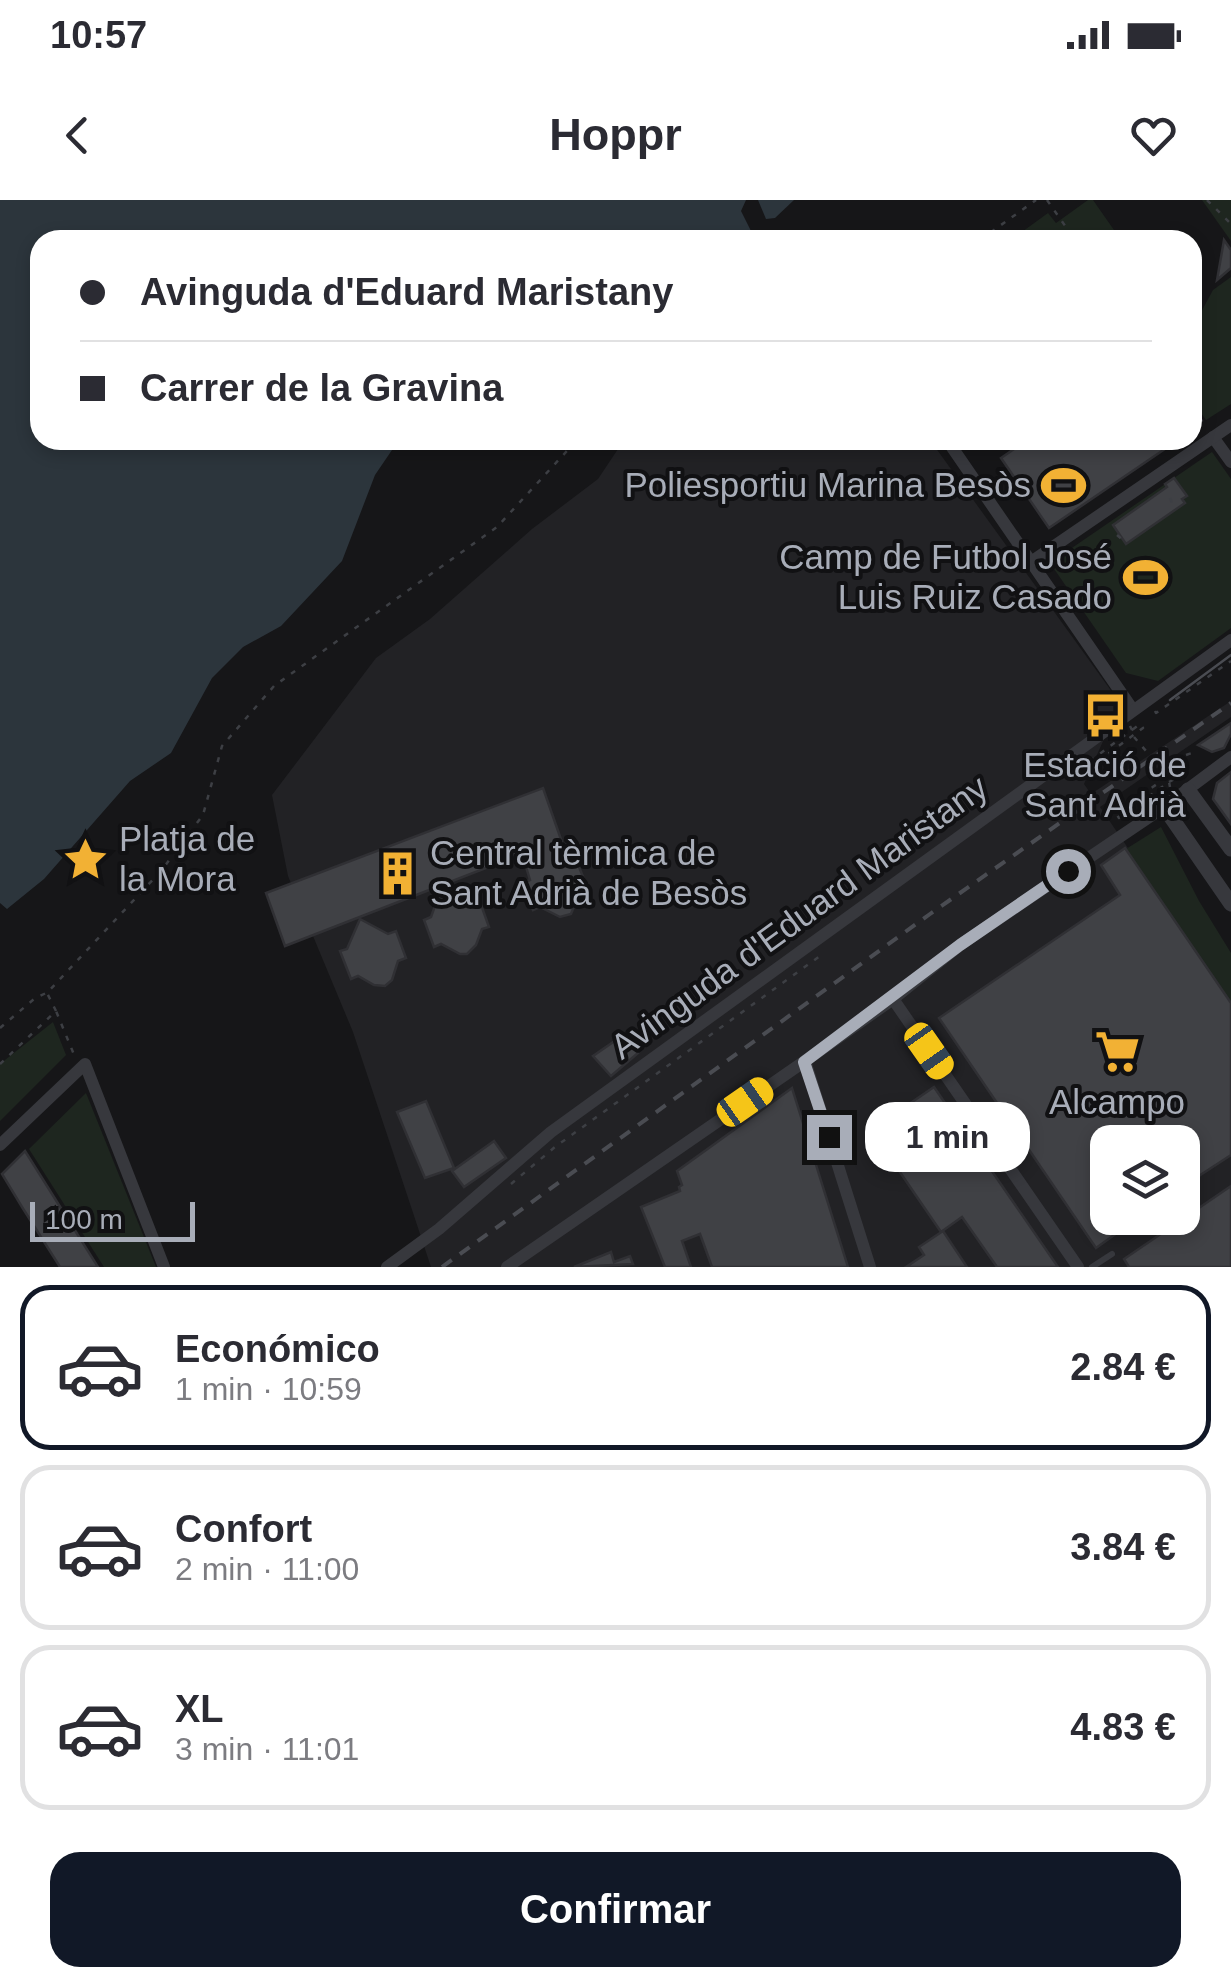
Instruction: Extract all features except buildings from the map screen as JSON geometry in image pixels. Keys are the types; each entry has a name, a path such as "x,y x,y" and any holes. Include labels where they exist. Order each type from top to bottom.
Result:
{"street":[{"path":"1202,445 1231,425"},
{"path":"1214,437 1231,462"},
{"path":"954,450 1128,713"},
{"path":"1030,562 1195,450"},
{"name":"Avinguda d'Eduard Maristany","path":"387,1267 551,1132 1231,640"},
{"path":"507,1267 804,1062 851,1037 892,998 960,945 1231,757"},
{"path":"1188,790 1231,849"},
{"path":"1164,807 1231,904"},
{"path":"892,998 1078,1267"},
{"path":"804,1062 870,1267"},
{"path":"0,1145 82,1066 164,1267"}],"lane":[{"path":"960,945 970,958"},
{"path":"1092,1267 1112,1254"}],"path":[{"path":"994,230 1036,200"},
{"path":"1047,200 1068,230"},
{"path":"1206,200 1231,224"},
{"path":"1202,421 1214,437"},
{"path":"0,1028 47,993 162,871 203,815 222,746 274,686 498,527 569,450"},
{"path":"1170,498 1174,508"},
{"path":"1117,534 1125,542"},
{"path":"1154,709 1156,713 1231,661"},
{"path":"1128,713 1133,733 1146,751"},
{"path":"1133,733 1089,768 1086,764 1133,733"},
{"path":"1186,756 1197,754"},
{"path":"1174,772 1178,776 1169,784 1119,818 1116,813 1180,766"},
{"path":"1159,768 1166,777"},
{"path":"510,1185 555,1147 820,956"},
{"path":"47,993 82,1066"},
{"path":"0,1064 56,1011"},
{"path":"616,1037 621,1046"}],"shaded area":[{"path":"0,200 746,200 741,211 750,230 30,230 30,450 392,450 375,475 342,561 281,626 243,647 212,678 171,753 130,781 44,879 7,909 0,903"},
{"path":"758,200 794,200 775,218 766,219"},
{"path":"1093,200 1114,230 1025,230 1048,213 1056,223"},
{"path":"1202,200 1231,200 1231,241"},
{"path":"1231,277 1231,404 1206,420 1202,414 1202,310 1213,290"},
{"path":"617,450 937,450 1120,703 1084,784 1091,794 1231,701 1231,717 1100,807 1231,999 1231,1267 431,1267 353,1032 288,876 272,795 376,658 430,619 532,529 598,479"},
{"name":"Camp de Futbol José Luis Ruiz Casado","path":"1212,452 1231,479 1231,628 1158,681 1126,673 1050,563"},
{"path":"1161,827 1231,953 1231,1002 1126,849"},
{"path":"53,1022 66,1055 0,1121 0,1064"},
{"path":"86,1093 156,1267 104,1267 29,1149"}],"tram line":[{"path":"1170,700 1231,655"}],"railway":[{"path":"442,1267 930,914 1231,703"}],"place":[{"name":"Poliesportiu Marina Besòs","path":"1064,485"},
{"name":"Camp de Futbol José Luis Ruiz Casado","path":"1145,577"},
{"name":"Estació de Sant Adrià","path":"1105,715"},
{"name":"Platja de la Mora","path":"86,859"},
{"name":"Central tèrmica de Sant Adrià de Besòs","path":"397,873"},
{"name":"Alcampo","path":"1117,1052"}],"route":[{"path":"829,1137 804,1062 960,945 1068,871"}]}
